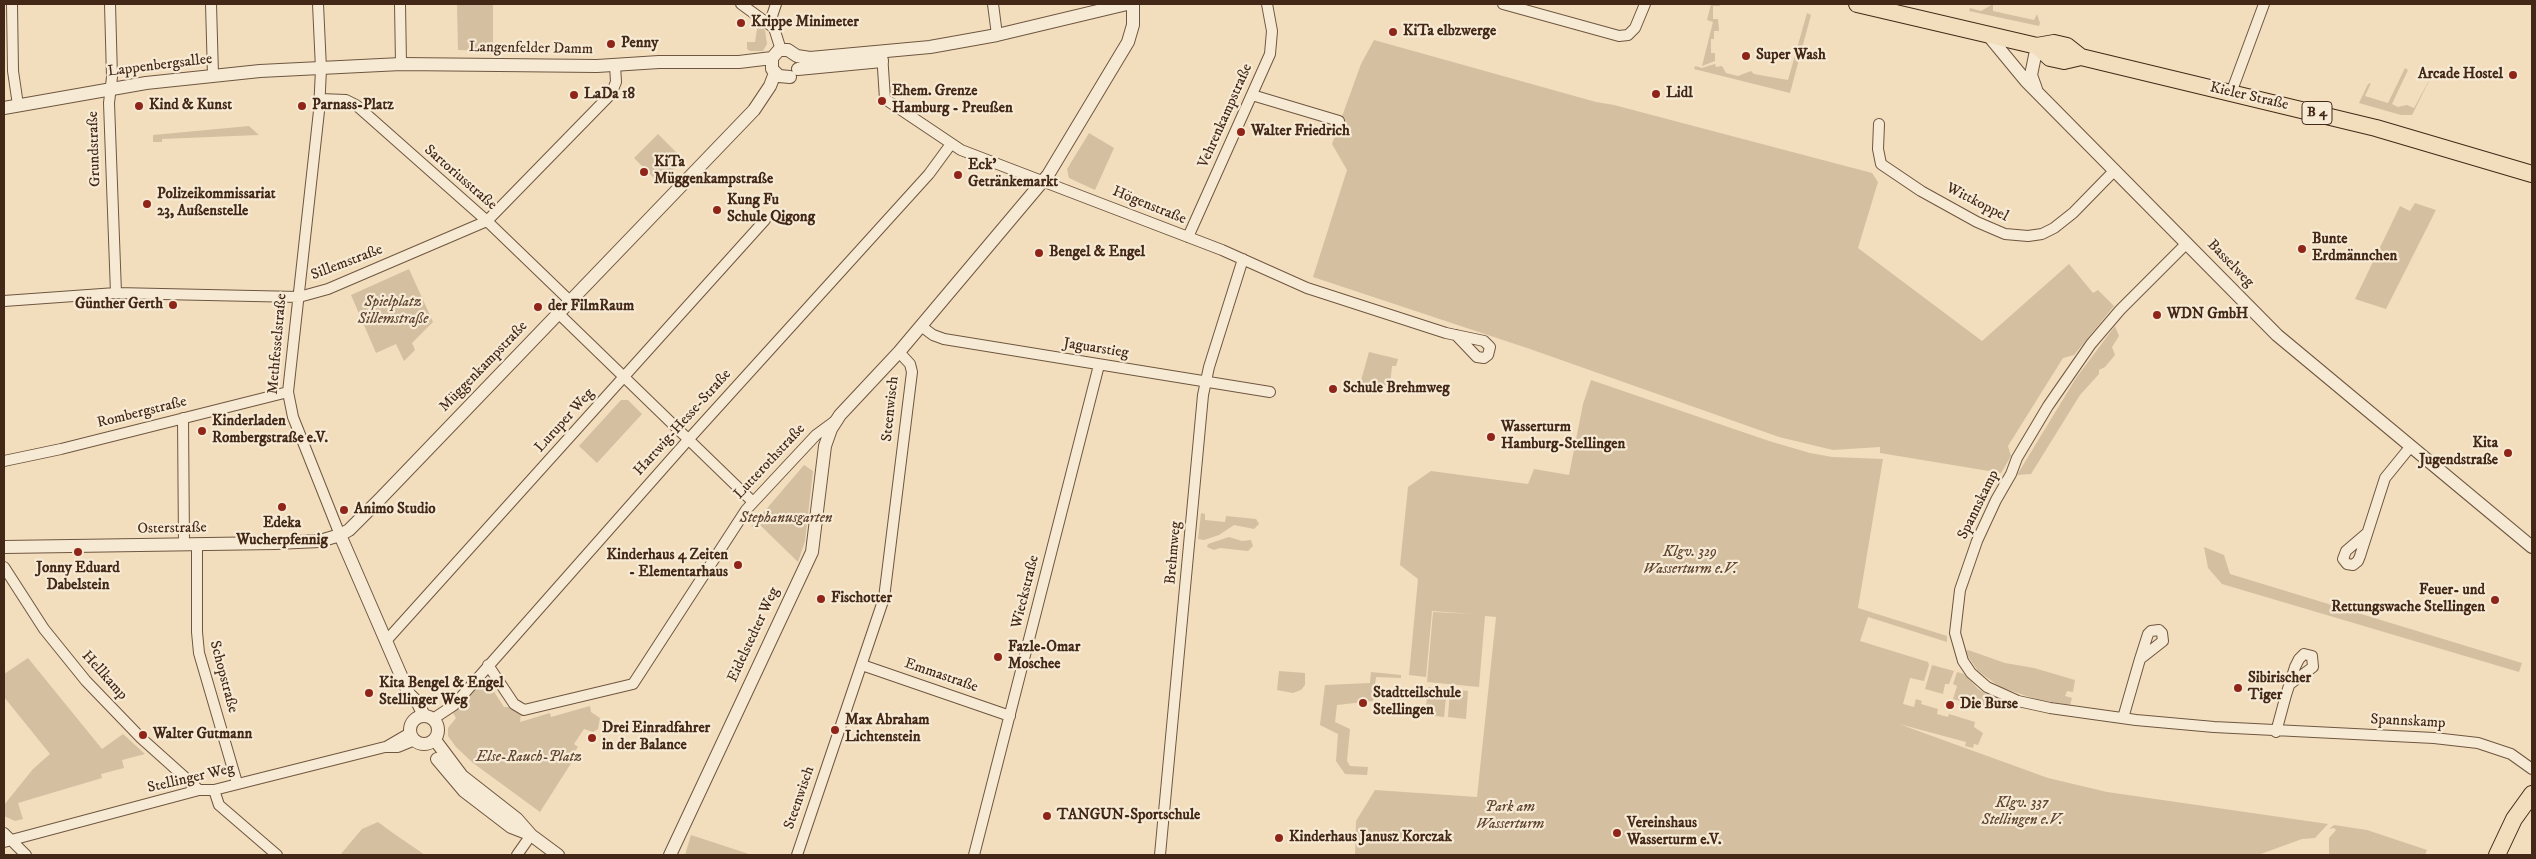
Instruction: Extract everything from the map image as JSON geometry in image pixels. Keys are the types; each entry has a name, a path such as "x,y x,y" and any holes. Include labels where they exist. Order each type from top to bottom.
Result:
{"main road":[{"name":"Kieler Straße","path":"1857,4 2036,46 2050,58 2064,61 2081,57 2410,137 2532,174"},
{"path":"2498,855 2514,819 2532,794"}],"street":[{"path":"12,4 13,71 18,105"},
{"name":"Grundstraße","path":"110,4 109,103 116,293"},
{"path":"211,4 213,75"},
{"name":"Methfesselstraße","path":"318,4 321,69 320,99 288,392 292,417 340,536 409,694 410,706 439,730 431,742"},
{"path":"400,4 401,64"},
{"path":"741,4 774,28"},
{"path":"775,62 772,16 776,4"},
{"path":"993,4 997,35"},
{"name":"Langenfelder Damm","path":"775,62 781,77 997,35 1126,4"},
{"path":"899,352 986,246 1042,183 1128,42 1134,25 1133,4"},
{"name":"Vehrenkampstraße","path":"1188,237 1272,51 1272,31 1267,4"},
{"path":"1503,4 1618,36 1628,35 1635,28 1645,4"},
{"path":"2231,93 2264,4"},
{"name":"Basselweg","path":"1988,35 2026,81 2038,91 2277,335 2532,547"},
{"path":"2036,46 2031,75 2038,91"},
{"name":"Langenfelder Damm","path":"321,69 401,64 615,65 658,62 775,62 790,50 797,56 810,58 882,57"},
{"path":"794,73 797,56"},
{"name":"Högenstraße","path":"882,57 885,99 966,153 1188,237 1324,294 1456,335"},
{"name":"Müggenkampstraße","path":"754,110 770,86 775,62"},
{"name":"Sillemstraße","path":"4,301 116,293 299,297 328,290 487,221 611,94 616,82 615,65"},
{"name":"Lappenbergsallee","path":"4,108 110,88 213,75 321,69"},
{"path":"4,79 13,71"},
{"name":"Müggenkampstraße","path":"340,536 357,523 754,110 770,98 794,73"},
{"path":"1252,95 1339,121"},
{"name":"Sartoriusstraße","path":"320,99 346,100 356,105 487,221 570,301"},
{"name":"Wittkoppel","path":"1879,124 1878,149 1881,164 1921,191 1977,222 2005,234 2028,236 2042,234 2054,228 2073,213 2115,170"},
{"name":"Hartwig-Hesse-Straße","path":"424,718 454,705 688,440 929,174 951,144"},
{"name":"Luruper Weg","path":"386,641 765,220"},
{"name":"Spannskamp","path":"2187,244 2117,313 2091,344 2048,406 2017,458 2012,474 1986,522 1967,568 1957,609 1955,633 1960,654 1971,673 1987,688 2004,696 2043,707 2123,718 2276,732 2434,738 2478,743 2511,754 2532,769"},
{"name":"Brehmweg","path":"1160,855 1205,383 1242,259"},
{"path":"558,312 753,502"},
{"name":"Jaguarstieg","path":"921,326 929,333 944,339 1205,383 1270,392"},
{"name":"Lutterothstraße","path":"488,665 514,704 524,710 633,684 753,502 816,435 836,421 899,352"},
{"name":"Steenwisch","path":"797,855 884,598 912,372 910,364 899,352"},
{"name":"Wieckstraße","path":"974,855 1098,365"},
{"name":"Rombergstraße","path":"4,461 61,449 288,392"},
{"name":"Schopstraße","path":"183,418 196,632 200,653 237,783"},
{"name":"Eidelstedter Weg","path":"670,855 812,552 825,446 836,421"},
{"path":"2367,533 2385,478 2411,446"},
{"name":"Osterstraße","path":"4,547 190,545 320,541 340,536"},
{"name":"Hellkamp","path":"4,567 44,629 86,681 142,738 199,790"},
{"path":"2123,718 2140,659"},
{"name":"Emmastraße","path":"862,665 1010,716"},
{"path":"2276,732 2290,684"},
{"path":"424,718 411,725 412,737 431,742 462,776 517,819 531,835 558,855"},
{"name":"Stellinger Weg","path":"8,841 199,790 214,790 385,748 412,737"},
{"path":"214,790 219,805 277,855"},
{"path":"4,832 8,841 26,855"},
{"path":"517,855 531,835"}],"green space":[{"path":"457,4 493,4 493,45 491,45 490,51 458,50"},
{"path":"1711,4 1720,4 1720,6 1713,6 1713,19 1718,19 1719,31 1714,31 1714,39 1711,39 1711,53 1715,53 1715,61 1702,66 1713,22 1707,20"},
{"path":"1993,4 1993,11 2034,20 2037,14 2039,26 1969,11 1970,8 1981,11"},
{"path":"1807,13 1811,15 1790,93 1694,69 1695,66 1702,68 1715,64 1716,67 1722,66 1726,73 1738,76 1751,71 1754,74 1788,80"},
{"path":"758,23 765,30 767,44 763,51 750,51 747,49 747,42 755,42"},
{"path":"1374,40 1596,102 1614,105 1872,173 1878,182 1858,248 1982,341 2069,264 2093,293 2098,290 2114,306 2074,355 2063,358 2008,446 2011,456 2001,473 1880,453 1880,447 1833,450 1779,437 1530,349 1313,277 1347,170 1332,144 1361,64"},
{"path":"2405,68 2408,70 2392,104 2398,107 2407,105 2414,108 2434,71 2412,115 2401,115 2359,103 2368,84 2371,83 2365,96 2388,103"},
{"path":"249,126 259,135 162,139 162,142 153,142 153,135"},
{"path":"1089,133 1114,148 1095,190 1069,178 1067,169"},
{"path":"658,134 684,160 659,183 634,158"},
{"path":"2415,203 2436,210 2386,309 2355,299 2400,206 2410,211"},
{"name":"Spielplatz Sillemstraße","path":"409,269 433,322 412,343 415,350 404,361 396,344 376,353 351,295"},
{"path":"2115,326 2119,336 2112,347 2115,355 2105,367 2099,370 2099,374 2080,395 2031,474 2017,475 2076,378"},
{"path":"1369,352 1398,359 1396,366 1392,366 1390,385 1360,384"},
{"path":"1591,380 1769,441 1810,453 1832,457 1883,459 1858,608 1947,636 1947,642 1868,617 1860,641 1928,662 1929,665 1924,681 1910,678 1903,704 1914,707 1916,699 1922,701 1921,704 1938,709 1937,714 1948,717 1949,714 1975,722 1974,727 1983,733 1978,745 1974,744 1973,748 1965,746 1966,742 1899,724 2048,778 2107,792 2328,824 2315,838 2302,839 2258,855 1355,855 1356,821 1375,790 1477,797 1496,617 1485,616 1479,687 1427,682 1433,612 1474,614 1432,611 1426,677 1409,675 1418,579 1400,565 1408,487 1431,471 1528,484 1534,469 1569,475 1583,404"},
{"path":"621,400 628,400 642,414 597,463 579,446"},
{"name":"Stephanusgarten","path":"804,465 813,471 805,541 798,562 761,526 751,527"},
{"path":"1201,513 1205,514 1205,520 1225,522 1226,516 1256,519 1259,524 1254,529 1234,525 1219,535 1204,540 1198,539"},
{"path":"1229,537 1242,541 1251,540 1253,546 1248,551 1220,548 1214,550 1207,547 1208,544"},
{"path":"2204,547 2224,555 2230,574 2522,663 2519,672 2222,584 2208,568"},
{"path":"1968,650 2005,663 2034,668 2075,680 2073,692 2067,691 2065,696 2072,698 2070,705 2038,700 2000,687 1978,671 1969,658 1966,651"},
{"path":"28,658 102,749 123,734 145,754 122,760 124,768 101,774 102,778 18,803 23,819 15,821 4,816 4,805 33,769 50,754 4,697 4,674"},
{"path":"1932,665 1954,671 1949,684 1945,684 1943,694 1925,689"},
{"path":"1279,671 1305,673 1305,685 1301,690 1293,693 1277,690"},
{"path":"1371,672 1401,675 1401,678 1376,677 1373,701 1337,705 1335,722 1350,729 1347,761 1350,766 1368,767 1367,775 1345,774 1336,761 1338,734 1320,725 1325,685 1370,683"},
{"path":"1957,672 1964,674 1978,689 1995,699 1992,710 1953,699 1957,686 1953,684"},
{"name":"Else-Rauch-Platz","path":"487,681 504,707 512,707 521,714 520,722 550,713 551,717 590,706 591,712 600,718 598,729 593,732 584,729 574,744 578,747 573,754 575,757 540,812 473,763 456,747 448,736 448,728 456,718 453,713 482,682"},
{"path":"1428,687 1447,689 1444,717 1425,715"},
{"path":"1450,689 1468,691 1466,719 1448,717"},
{"path":"378,822 425,855 340,855 362,829"},
{"path":"2334,825 2367,830 2427,850 2425,855 2329,855 2329,838 2336,830 2334,828 2329,829"},
{"path":"691,835 752,855 685,855"}],"place":[{"name":"Krippe Minimeter","path":"741,23"},
{"name":"KiTa elbzwerge","path":"1393,32"},
{"name":"Penny","path":"611,44"},
{"name":"Super Wash","path":"1746,56"},
{"name":"Arcade Hostel","path":"2513,75"},
{"name":"Lidl","path":"1656,94"},
{"name":"LaDa 18","path":"574,95"},
{"name":"Ehem. Grenze Hamburg - Preußen","path":"882,101"},
{"name":"Kind & Kunst","path":"139,106"},
{"name":"Parnass-Platz","path":"302,106"},
{"name":"Walter Friedrich","path":"1241,132"},
{"name":"KiTa Müggenkampstraße","path":"644,172"},
{"name":"Eck' Getränkemarkt","path":"958,175"},
{"name":"Polizeikommissariat 23, Außenstelle","path":"147,204"},
{"name":"Kung Fu Schule Qigong","path":"717,210"},
{"name":"Bunte Erdmännchen","path":"2302,249"},
{"name":"Bengel & Engel","path":"1039,253"},
{"name":"Günther Gerth","path":"173,305"},
{"name":"der FilmRaum","path":"538,307"},
{"name":"WDN GmbH","path":"2157,315"},
{"name":"Schule Brehmweg","path":"1333,389"},
{"name":"Kinderladen Rombergstraße e.V.","path":"202,431"},
{"name":"Wasserturm Hamburg-Stellingen","path":"1491,437"},
{"name":"Kita Jugendstraße","path":"2508,453"},
{"name":"Edeka Wucherpfennig","path":"282,507"},
{"name":"Animo Studio","path":"344,510"},
{"name":"Jonny Eduard Dabelstein","path":"78,552"},
{"name":"Kinderhaus 4 Zeiten - Elementarhaus","path":"738,565"},
{"name":"Fischotter","path":"821,599"},
{"name":"Feuer- und Rettungswache Stellingen","path":"2495,600"},
{"name":"Fazle-Omar Moschee","path":"998,657"},
{"name":"Sibirischer Tiger","path":"2238,688"},
{"name":"Kita Bengel & Engel Stellinger Weg","path":"369,693"},
{"name":"Stadtteilschule Stellingen","path":"1363,703"},
{"name":"Die Burse","path":"1950,705"},
{"name":"Max Abraham Lichtenstein","path":"835,730"},
{"name":"Walter Gutmann","path":"143,735"},
{"name":"Drei Einradfahrer in der Balance","path":"592,738"},
{"name":"TANGUN-Sportschule","path":"1047,816"},
{"name":"Vereinshaus Wasserturm e.V.","path":"1617,833"},
{"name":"Kinderhaus Janusz Korczak","path":"1279,838"}],"park label":[{"name":"Klgv. 329 Wasserturm e.V.","path":"1690,562"},
{"name":"Klgv. 337 Stellingen e.V.","path":"2022,812"},
{"name":"Park am Wasserturm","path":"1510,816"}]}
